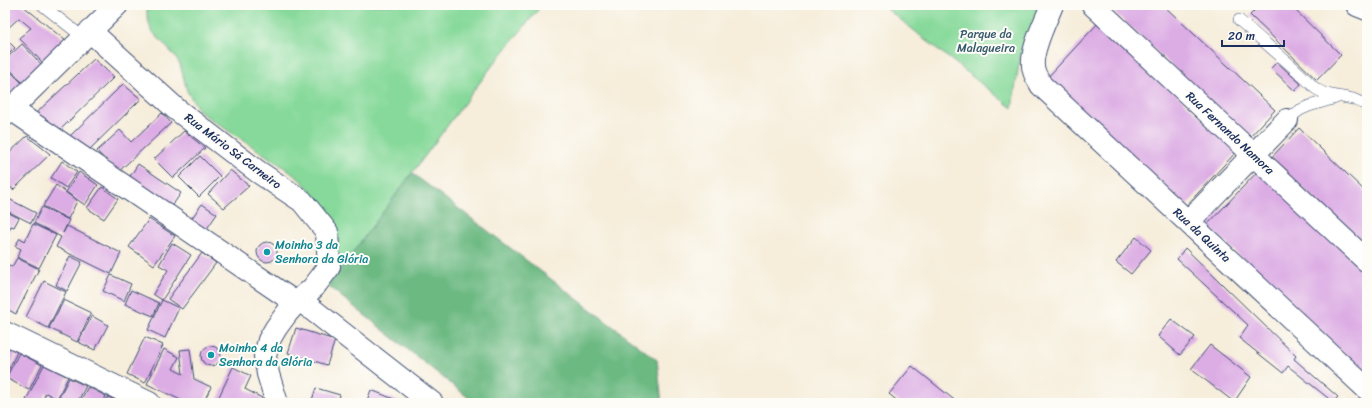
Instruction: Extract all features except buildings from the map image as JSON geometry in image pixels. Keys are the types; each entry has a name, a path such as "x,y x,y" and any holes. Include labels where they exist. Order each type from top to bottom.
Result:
{"street":[{"path":"117,5 8,112 303,297 428,401"},
{"name":"Rua da Quinta","path":"1052,5 1035,49 1033,59 1033,70 1042,85 1367,389"},
{"name":"Rua Fernando Namora","path":"1093,5 1367,261"},
{"path":"1357,5 1367,9"},
{"name":"Rua Mário Sá Carneiro","path":"87,34 176,108 257,171 302,200 327,232 329,267 276,328 269,340 265,356 268,374 277,403"},
{"path":"1188,222 1287,120"},
{"path":"5,333 149,403"}],"lane":[{"path":"42,5 87,34"},
{"path":"1239,20 1316,89 1326,94 1353,99 1367,105"},
{"path":"1287,120 1300,110 1338,97"}],"green space":[{"path":"147,5 542,5 492,66 316,302 336,256 338,237 335,223 303,182 282,166 200,112 187,91 180,64 174,55 151,30 147,15"},
{"name":"Parque da Malagueira","path":"882,5 1039,5 1021,52 1012,108"},
{"path":"412,173 657,360 662,403 475,403 328,286"}],"place":[{"name":"Moinho 3 da Senhora da Glória","path":"267,252"},
{"name":"Moinho 4 da Senhora da Glória","path":"211,355"}]}
